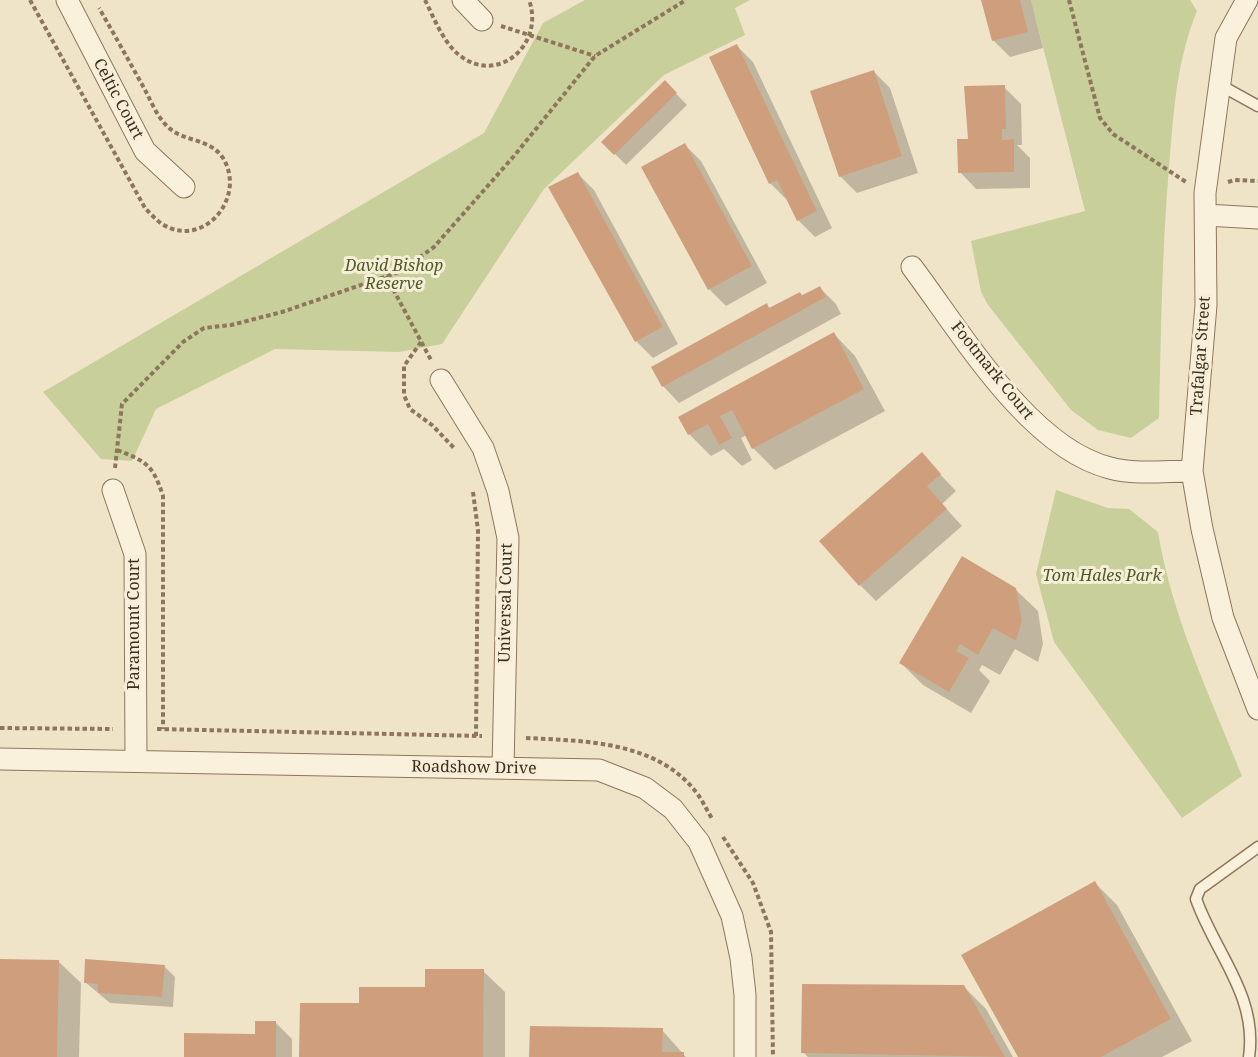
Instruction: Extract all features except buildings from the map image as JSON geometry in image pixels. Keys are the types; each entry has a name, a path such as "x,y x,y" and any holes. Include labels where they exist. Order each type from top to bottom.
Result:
{"street":[{"name":"Celtic Court","path":"67,0 146,151 184,187"},
{"path":"463,0 482,20"},
{"name":"Trafalgar Street","path":"1247,0 1227,38 1204,193 1206,305 1192,471 1202,529 1223,618 1258,709"},
{"path":"1206,215 1258,218"},
{"name":"Footmark Court","path":"912,267 1017,405 1059,446 1110,468 1138,472 1192,471"},
{"name":"Universal Court","path":"441,380 483,448 498,491 507,538 503,768"},
{"name":"Paramount Court","path":"113,490 135,554 136,761"},
{"name":"Roadshow Drive","path":"0,759 599,770 645,788 673,808 699,842 732,916 741,958 745,995 745,1057"}],"lane":[{"path":"1220,85 1258,106"},
{"path":"1249,1057 1256,1035 1251,1003 1196,899 1200,889 1258,847"}],"path":[{"path":"113,490 122,404 183,342 204,328 231,325 282,312 399,272 434,247 514,156 594,56 686,0"},
{"path":"1069,0 1100,118 1113,134 1162,168 1204,193"},
{"path":"482,20 594,56"},
{"path":"386,276 441,380"},
{"path":"421,342 404,366 404,395 410,409 445,437 457,452"},
{"path":"472,489 478,530 476,736"}],"green space":[{"name":"David Bishop Reserve","path":"585,0 750,0 735,8 745,35 664,75 544,189 442,344 399,352 275,349 156,409 132,461 101,459 43,392 484,133 543,23"},
{"path":"1031,0 1190,0 1197,11 1180,68 1173,126 1163,261 1159,418 1131,438 1098,430 1071,410 988,305 981,292 971,241 1085,211"},
{"name":"Tom Hales Park","path":"1056,490 1108,508 1129,509 1158,532 1164,564 1182,625 1242,776 1182,818 1054,642 1036,574"}]}
